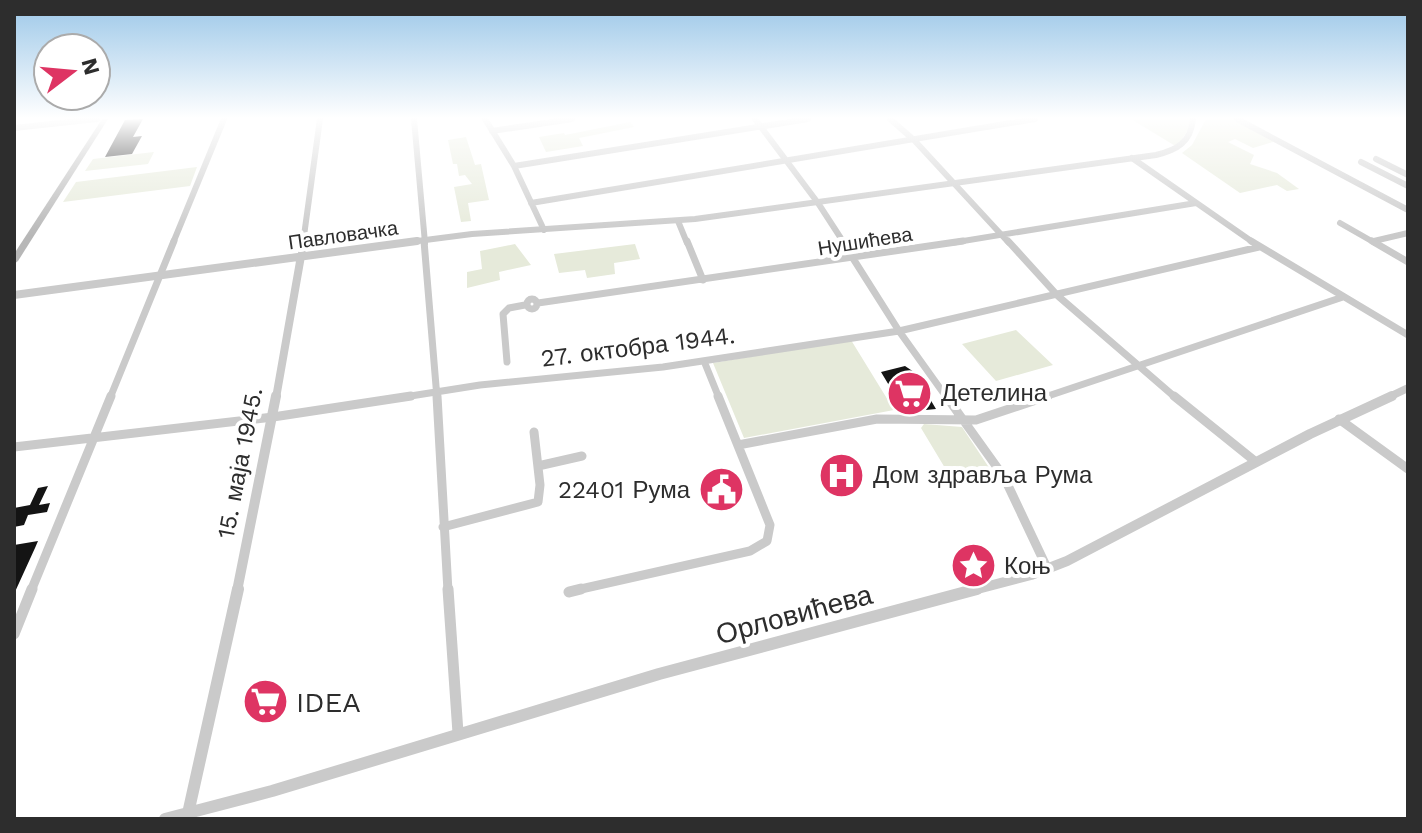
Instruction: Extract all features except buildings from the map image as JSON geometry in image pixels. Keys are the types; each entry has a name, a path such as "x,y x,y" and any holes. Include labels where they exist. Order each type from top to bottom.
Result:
{"main road":[{"path":"14,261 80,158"}],"street":[{"path":"14,634 208,158"},
{"name":"15. маја 1945.","path":"188,816 216,698 273,417 316,158"},
{"path":"417,158 437,390 458,733"},
{"path":"509,158 544,230"},
{"path":"514,166 559,158"},
{"path":"531,203 800,158"},
{"path":"930,158 1058,296 1137,366 1256,462"},
{"path":"1132,158 1259,247 1408,335"},
{"name":"Павловачка","path":"14,295 500,231 678,221 1132,158"},
{"path":"1310,158 1408,210"},
{"path":"1376,159 1408,175"},
{"path":"786,160 818,203 899,331 1010,487 1048,570"},
{"path":"1361,162 1408,186"},
{"name":"Нушићева","path":"507,362 503,314 506,305 533,308 538,303 855,259 1196,203"},
{"path":"678,221 703,280"},
{"path":"1340,223 1408,262"},
{"path":"1374,242 1408,233"},
{"name":"27. октобра 1944.","path":"14,447 273,417 437,390 704,361 899,331 1259,247"},
{"path":"738,445 869,419 964,422 1343,297"},
{"path":"569,592 761,547 770,534 770,525 704,361"},
{"name":"Орловићева","path":"165,819 188,816 659,674 991,588 1048,570 1123,534 1339,419 1408,388"},
{"path":"1339,419 1408,469"},
{"path":"443,527 541,499 534,432"},
{"path":"538,466 582,456"}],"green space":[{"path":"151,158 148,164 85,171 93,159"},
{"path":"452,158 473,158 475,165 481,164 489,200 468,203 471,221 461,222 454,187 472,184 465,175 459,176 457,164 453,164"},
{"path":"1189,158 1253,158 1250,164 1277,173 1299,189 1287,191 1277,185 1240,193"},
{"path":"197,167 190,186 63,202 76,182"},
{"path":"515,244 531,265 499,272 500,280 467,288 467,272 482,269 480,251"},
{"path":"635,244 640,259 614,263 615,274 587,278 585,270 559,273 554,254"},
{"path":"1016,330 1053,365 996,381 962,344"},
{"path":"851,340 894,410 744,438 713,363"},
{"path":"924,424 962,427 992,472 948,473 921,428"}],"place":[{"name":"Детелина","path":"910,393"},
{"name":"Дом здравља Рума","path":"842,475"},
{"name":"22401 Рума","path":"721,490"},
{"name":"Коњ","path":"973,566"},
{"name":"IDEA","path":"265,702"}]}
